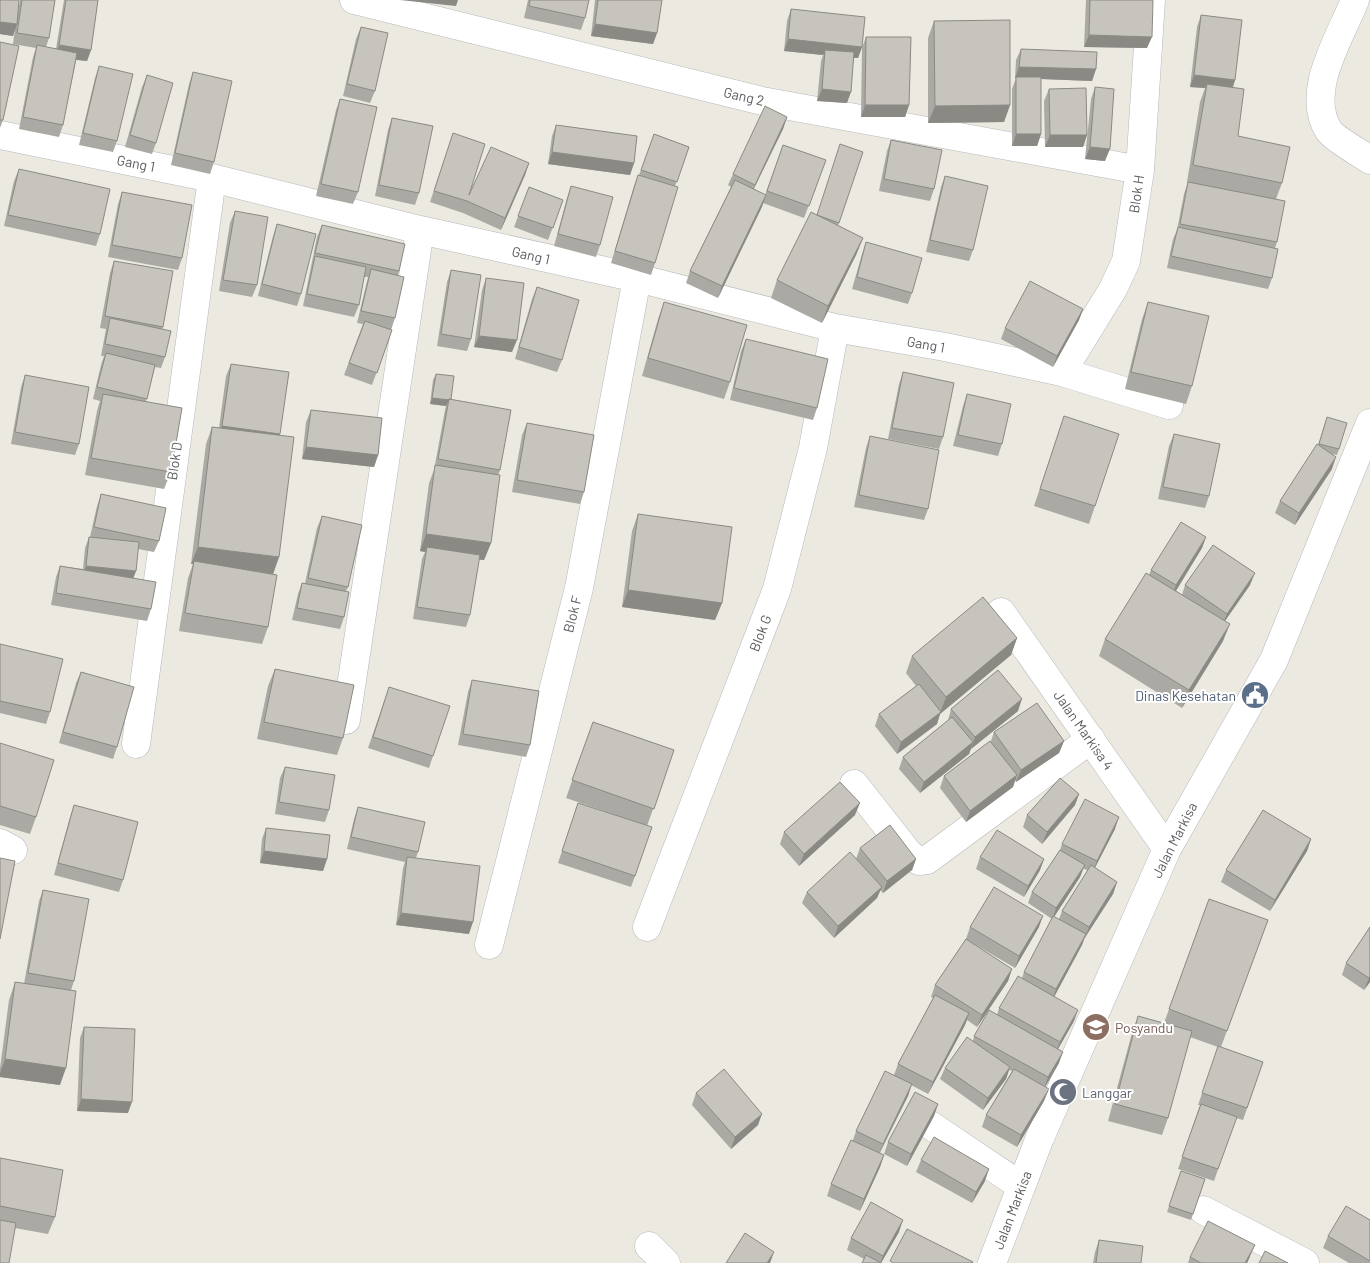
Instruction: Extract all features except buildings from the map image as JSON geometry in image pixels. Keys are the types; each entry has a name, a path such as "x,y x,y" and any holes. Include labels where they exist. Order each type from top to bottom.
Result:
{"street":[{"name":"Gang 2","path":"354,0 762,101 1140,170"},
{"name":"Blok H","path":"1062,372 1112,289 1126,261 1140,170 1151,0"},
{"path":"1355,0 1320,84 1320,110 1330,132 1370,160"},
{"name":"Gang 1","path":"0,135 212,178 420,230 637,278 835,328 946,347 1062,372 1169,405"},
{"name":"Blok D","path":"136,744 212,178"},
{"path":"346,724 420,230"},
{"name":"Blok F","path":"489,945 579,588 637,278"},
{"name":"Blok G","path":"647,927 777,589 813,448 835,328"},
{"name":"Jalan Markisa","path":"992,1263 1039,1140 1167,849 1274,660 1370,423"},
{"name":"Jalan Markisa 4","path":"1001,612 1167,849"},
{"path":"854,784 908,854 920,861 927,860 1091,739"},
{"path":"930,1125 1022,1186"},
{"path":"1203,1210 1305,1263"}],"place":[{"name":"Dinas Kesehatan","path":"1255,695"},
{"name":"Posyandu","path":"1096,1027"},
{"name":"Langgar","path":"1063,1092"}]}
